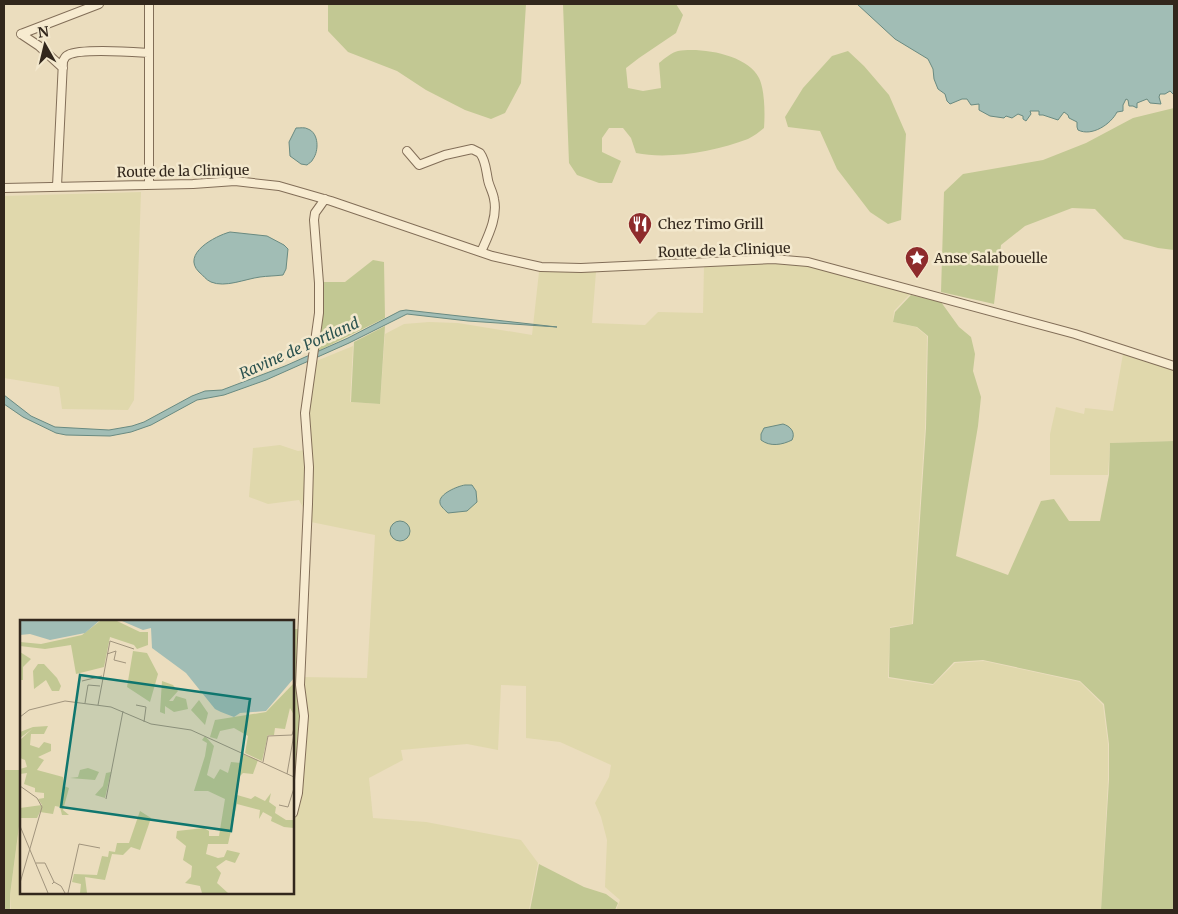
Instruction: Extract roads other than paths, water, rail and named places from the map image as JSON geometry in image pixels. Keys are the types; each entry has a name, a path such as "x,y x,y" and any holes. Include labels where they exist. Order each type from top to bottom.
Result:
{"street":[{"path":"63,68 39,46 21,34 99,4"},
{"path":"149,4 149,185"},
{"path":"58,186 65,57 75,53 149,53"},
{"path":"407,151 420,165 445,155 472,149 480,153 485,164 495,208 492,226 481,252"},
{"name":"Route de la Clinique","path":"4,188 243,181 279,186 325,199 481,252 523,264 562,268 732,260 773,259 808,262 1076,334 1174,366"},
{"path":"294,813 298,793 304,716 300,685 309,467 306,413 318,313 319,282 314,220 315,213 325,199"}],"water":[{"path":"857,4 1174,4 1174,95 1170,91 1160,94 1161,104 1150,103 1147,99 1137,103 1137,108 1129,106 1126,99 1123,111 1117,112 1106,125 1089,132 1078,130 1077,122 1069,118 1064,112 1058,120 1039,115 1039,111 1030,111 1031,114 1026,121 1023,119 1023,116 1018,114 1012,118 990,116 979,110 979,104 971,105 967,99 950,104 945,94 938,89 933,69 928,59 895,39"},
{"path":"296,128 307,128 312,131 316,138 315,156 307,165 301,164 290,156 289,142"},
{"path":"230,232 267,236 284,245 288,249 286,269 283,275 222,284 208,280 199,272 195,265 194,259 197,252 216,237"},
{"path":"406,310 557,327 468,321 407,314 349,343 266,380 224,395 197,400 151,425 131,432 110,436 56,433 23,417 4,404 4,395 31,416 55,427 109,430 132,426 144,422 192,396 205,391 222,390 285,366 348,338 400,311"},
{"path":"783,424 792,430 792,440 784,443 768,444 761,440 764,428"},
{"path":"472,485 476,491 477,502 467,511 448,513 440,504 440,500 453,489"},
{"path":"400,521 407,524 410,531 407,538 400,541 393,538 390,531 393,524"}],"place":[{"name":"Chez Timo Grill","path":"640,245"},
{"name":"Anse Salabouelle","path":"917,279"}],"water label":[{"name":"Ravine de Portland","path":"299,348"}]}
